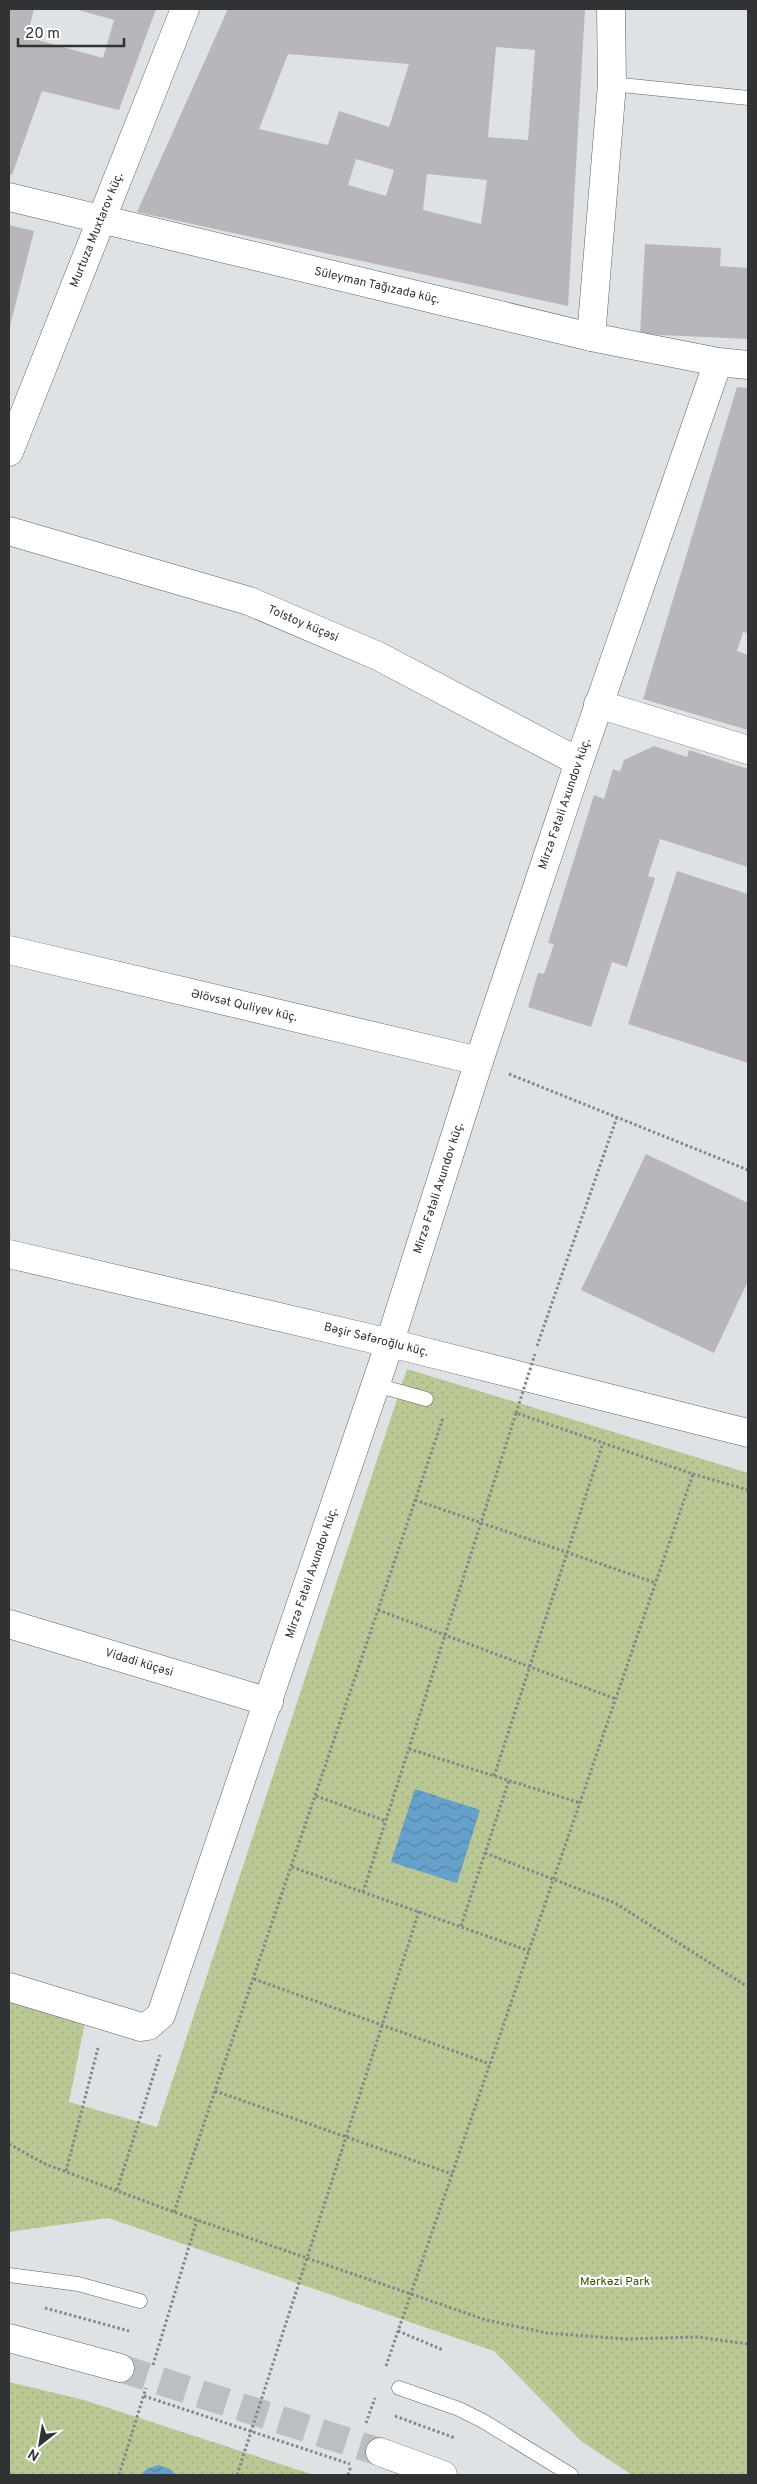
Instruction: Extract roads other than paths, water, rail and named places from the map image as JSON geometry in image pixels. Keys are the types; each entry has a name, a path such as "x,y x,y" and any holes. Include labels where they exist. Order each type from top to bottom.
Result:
{"street":[{"name":"Murtuza Muxtarov küç.","path":"9,452 185,9"},
{"path":"592,337 612,84 611,9"},
{"name":"Süleyman Tağızadə küç.","path":"9,197 592,337 718,362 748,365"},
{"name":"Mirzə Fətəli Axundov küç.","path":"9,1987 141,2027 148,2026 161,2015 390,1343 479,1061 598,704 718,362"},
{"name":"Tolstoy küçəsi","path":"9,531 249,601 378,656 579,762"},
{"path":"598,704 748,750"},
{"name":"Əlövsət Quliyev küç.","path":"9,950 479,1061"},
{"name":"Bəşir Səfəroğlu küç.","path":"9,1254 390,1343 745,1433"},
{"name":"Vidadi küçəsi","path":"9,1624 269,1702"},
{"path":"9,2338 120,2368"},
{"path":"380,2452 443,2475"}],"lane":[{"path":"612,84 748,98"},
{"path":"376,1385 426,1399"},
{"path":"9,2276 78,2284 140,2301"},
{"path":"399,2388 459,2408 570,2475"}],"water":[{"path":"415,1789 480,1810 457,1883 391,1862"},
{"path":"158,2465 170,2469 176,2475 141,2475 147,2469"}],"tunnel":[{"path":"120,2368 380,2452"}],"park label":[{"name":"Mərkəzi Park","path":"615,2282"}]}
